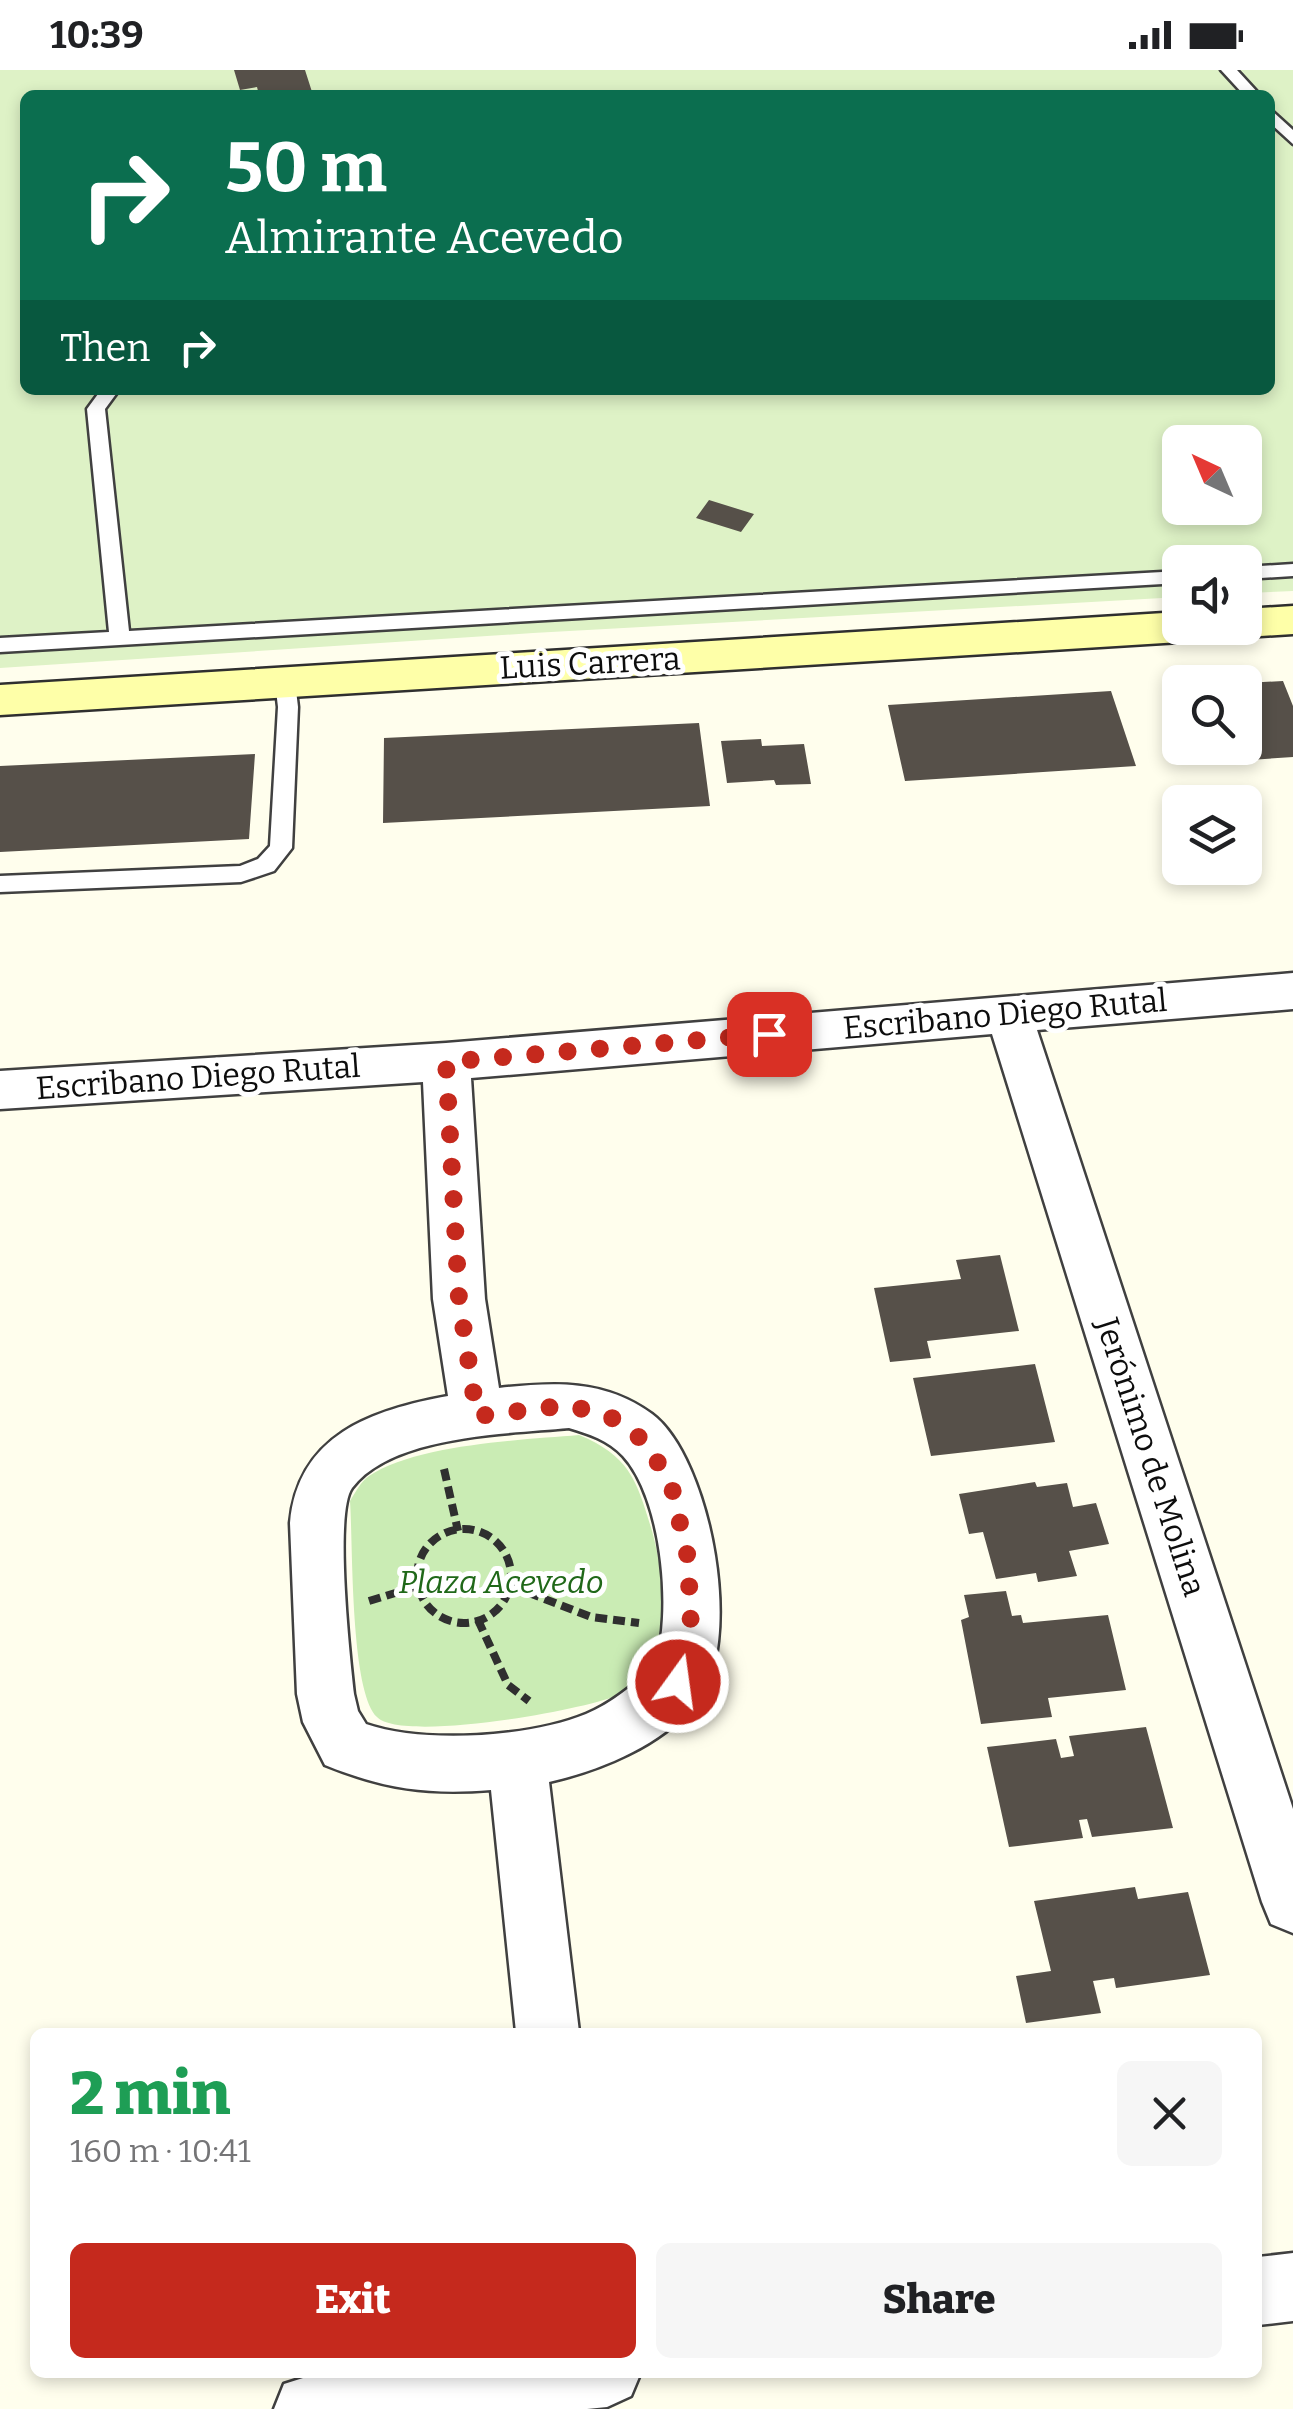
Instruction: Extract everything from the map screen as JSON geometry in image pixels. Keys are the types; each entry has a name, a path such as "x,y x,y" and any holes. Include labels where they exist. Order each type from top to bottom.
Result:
{"street":[{"path":"1262,623 1293,620"},
{"name":"Luis Carrera","path":"0,700 1162,628"},
{"name":"Escribano Diego Rutal","path":"0,1090 446,1062 1293,991"},
{"name":"Jerónimo de Molina","path":"1008,1013 1293,1902"},
{"path":"446,1062 459,1299 455,1420"},
{"path":"569,1405 612,1418 647,1443 672,1488 688,1558 691,1628 678,1682 642,1716 585,1743 517,1757 444,1762 390,1760 346,1746 330,1718 318,1587 320,1498 331,1474 351,1450 380,1436 455,1420 569,1405"},
{"path":"517,1757 548,2028"},
{"path":"1262,2291 1293,2287"},
{"path":"309,2409 592,2382"}],"lane":[{"path":"1229,70 1247,90"},
{"path":"1275,120 1293,140"},
{"path":"106,395 96,409 120,641"},
{"path":"1262,572 1293,570"},
{"path":"0,645 1162,578"},
{"path":"0,884 242,874 266,865 281,848 286,682"}],"path":[{"path":"455,1420 458,1531"},
{"path":"458,1531 474,1531 502,1544 513,1571 511,1586 504,1601 478,1620 445,1620 421,1602 415,1572 429,1545 458,1531"},
{"path":"511,1586 591,1617 691,1628"},
{"path":"478,1620 508,1685 585,1743"}],"green space":[{"path":"0,70 1293,70 1293,591 1262,592 1262,545 1162,545 1162,598 0,668"},
{"name":"Plaza Acevedo","path":"579,1435 621,1461 641,1498 652,1531 668,1615 668,1636 657,1661 621,1694 572,1708 496,1721 421,1727 393,1724 377,1717 368,1702 362,1678 354,1615 350,1501 361,1484 389,1465 441,1450"}],"building":[{"path":"234,70 305,70 311,90 257,87 240,90"},
{"path":"709,500 754,514 741,532 696,518"},
{"path":"1283,681 1293,706 1293,757 1262,759 1262,682"},
{"path":"1111,691 1136,766 905,781 888,705"},
{"path":"699,723 710,806 383,823 384,738"},
{"path":"761,739 762,746 804,744 811,784 776,785 774,780 727,783 721,741"},
{"path":"255,754 249,839 0,852 0,766"},
{"path":"1000,1255 1019,1331 927,1341 931,1358 890,1362 874,1288 961,1279 956,1260"},
{"path":"1035,1364 1055,1442 931,1456 913,1378"},
{"path":"1035,1482 1037,1487 1067,1483 1073,1507 1096,1503 1109,1544 1069,1551 1077,1576 1038,1582 1036,1573 996,1579 983,1532 969,1534 959,1494"},
{"path":"1006,1591 1012,1616 1021,1615 1023,1623 1108,1615 1126,1690 1048,1698 1052,1717 981,1724 961,1620 969,1617 964,1595"},
{"path":"1146,1727 1173,1828 1092,1837 1087,1819 1079,1820 1083,1838 1009,1847 987,1747 1056,1739 1061,1758 1074,1756 1069,1736"},
{"path":"1135,1887 1138,1899 1188,1892 1210,1975 1116,1988 1114,1978 1093,1981 1101,2013 1026,2023 1016,1976 1051,1971 1034,1901"}],"route":[{"path":"678,1682 691,1628 688,1558 672,1488 647,1443 612,1418 569,1405 477,1416 459,1299 446,1062 769,1034"}]}
